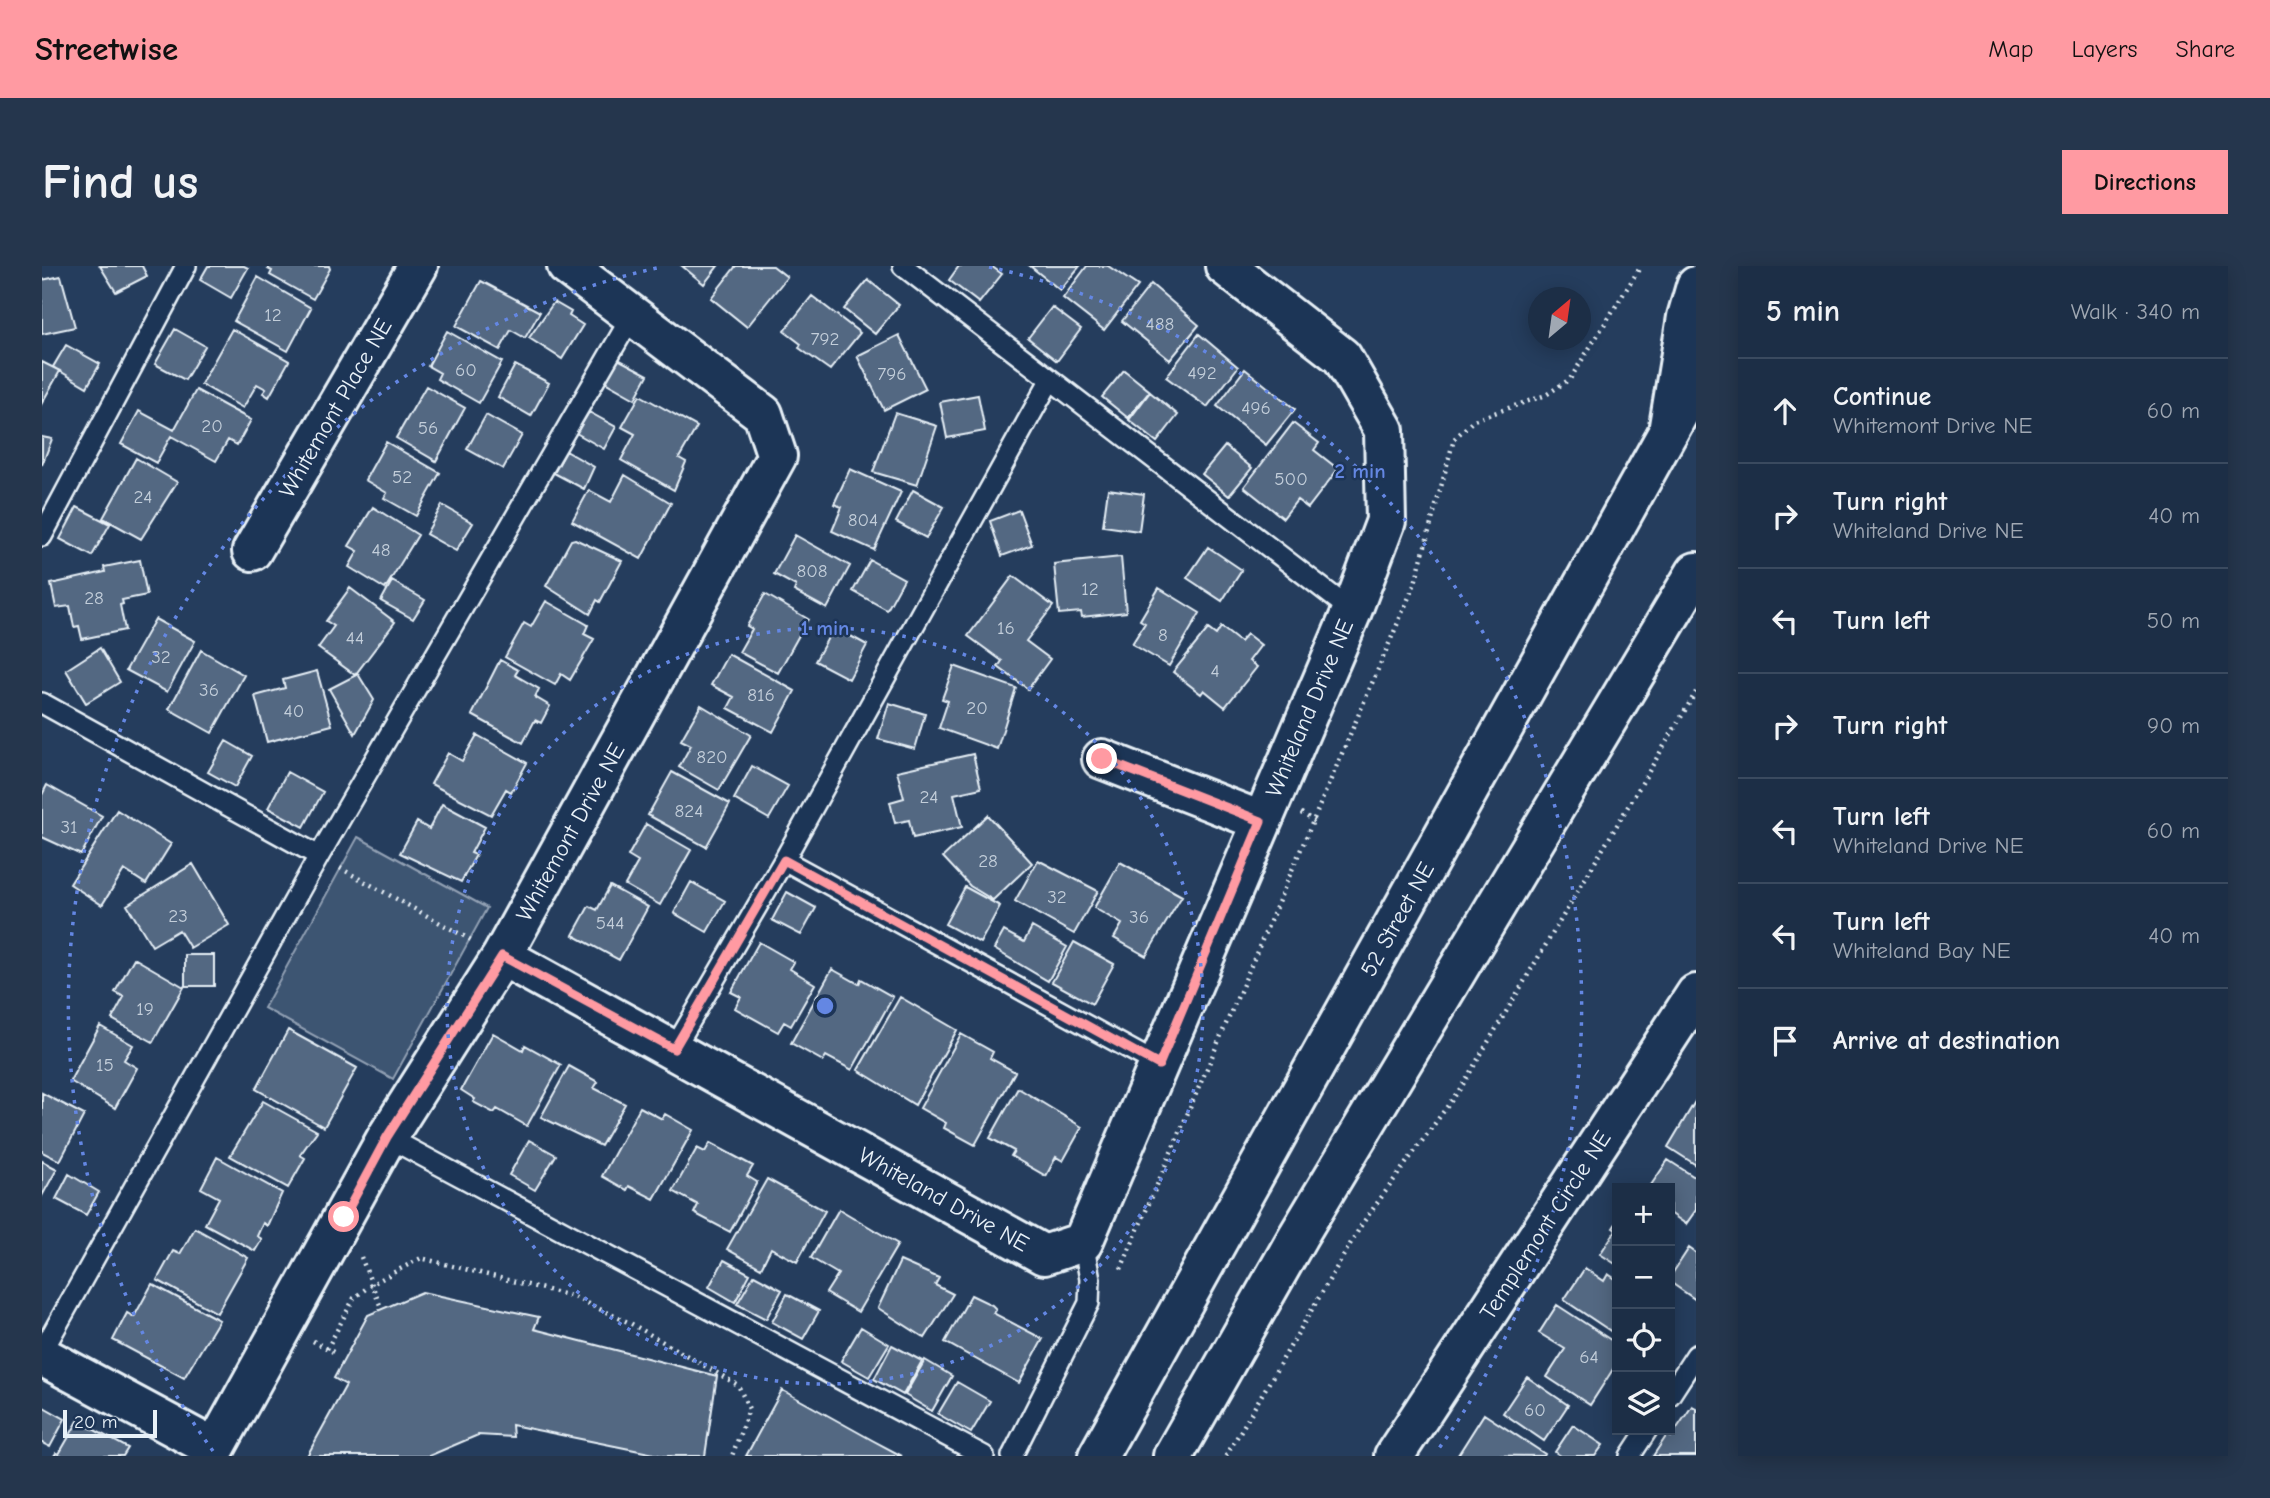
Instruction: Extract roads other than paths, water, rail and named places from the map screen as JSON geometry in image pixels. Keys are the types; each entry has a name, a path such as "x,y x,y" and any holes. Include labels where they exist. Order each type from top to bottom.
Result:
{"street":[{"name":"Whitemont Place NE","path":"251,551 418,266"},
{"name":"Whitemont Drive NE","path":"218,1454 387,1137 502,956 777,456 763,414 567,266"},
{"name":"Whiteland Drive NE","path":"502,956 1044,1255 1083,1242 1352,611 1386,521 1384,430 1342,357 1225,266"},
{"path":"1668,432 1687,317 1696,286"},
{"name":"52 Street NE","path":"1098,1456 1696,382"},
{"path":"1172,1456 1298,1236 1557,808 1696,572"},
{"path":"1102,759 1261,821"},
{"name":"Templemont Circle NE","path":"1394,1456 1696,994"},
{"path":"42,1354 218,1454"}],"lane":[{"path":"42,536 186,266"},
{"path":"903,266 1049,382 1352,611"},
{"path":"42,1354 319,856 633,314"},
{"path":"674,1049 784,860 1049,382"},
{"path":"42,703 319,856"},
{"path":"784,860 1159,1065"},
{"path":"387,1137 984,1456"},
{"path":"1013,1456 1089,1303 1090,1279 1083,1242"},
{"path":"1675,1387 1696,1355"},
{"path":"1630,1456 1644,1435"}]}
